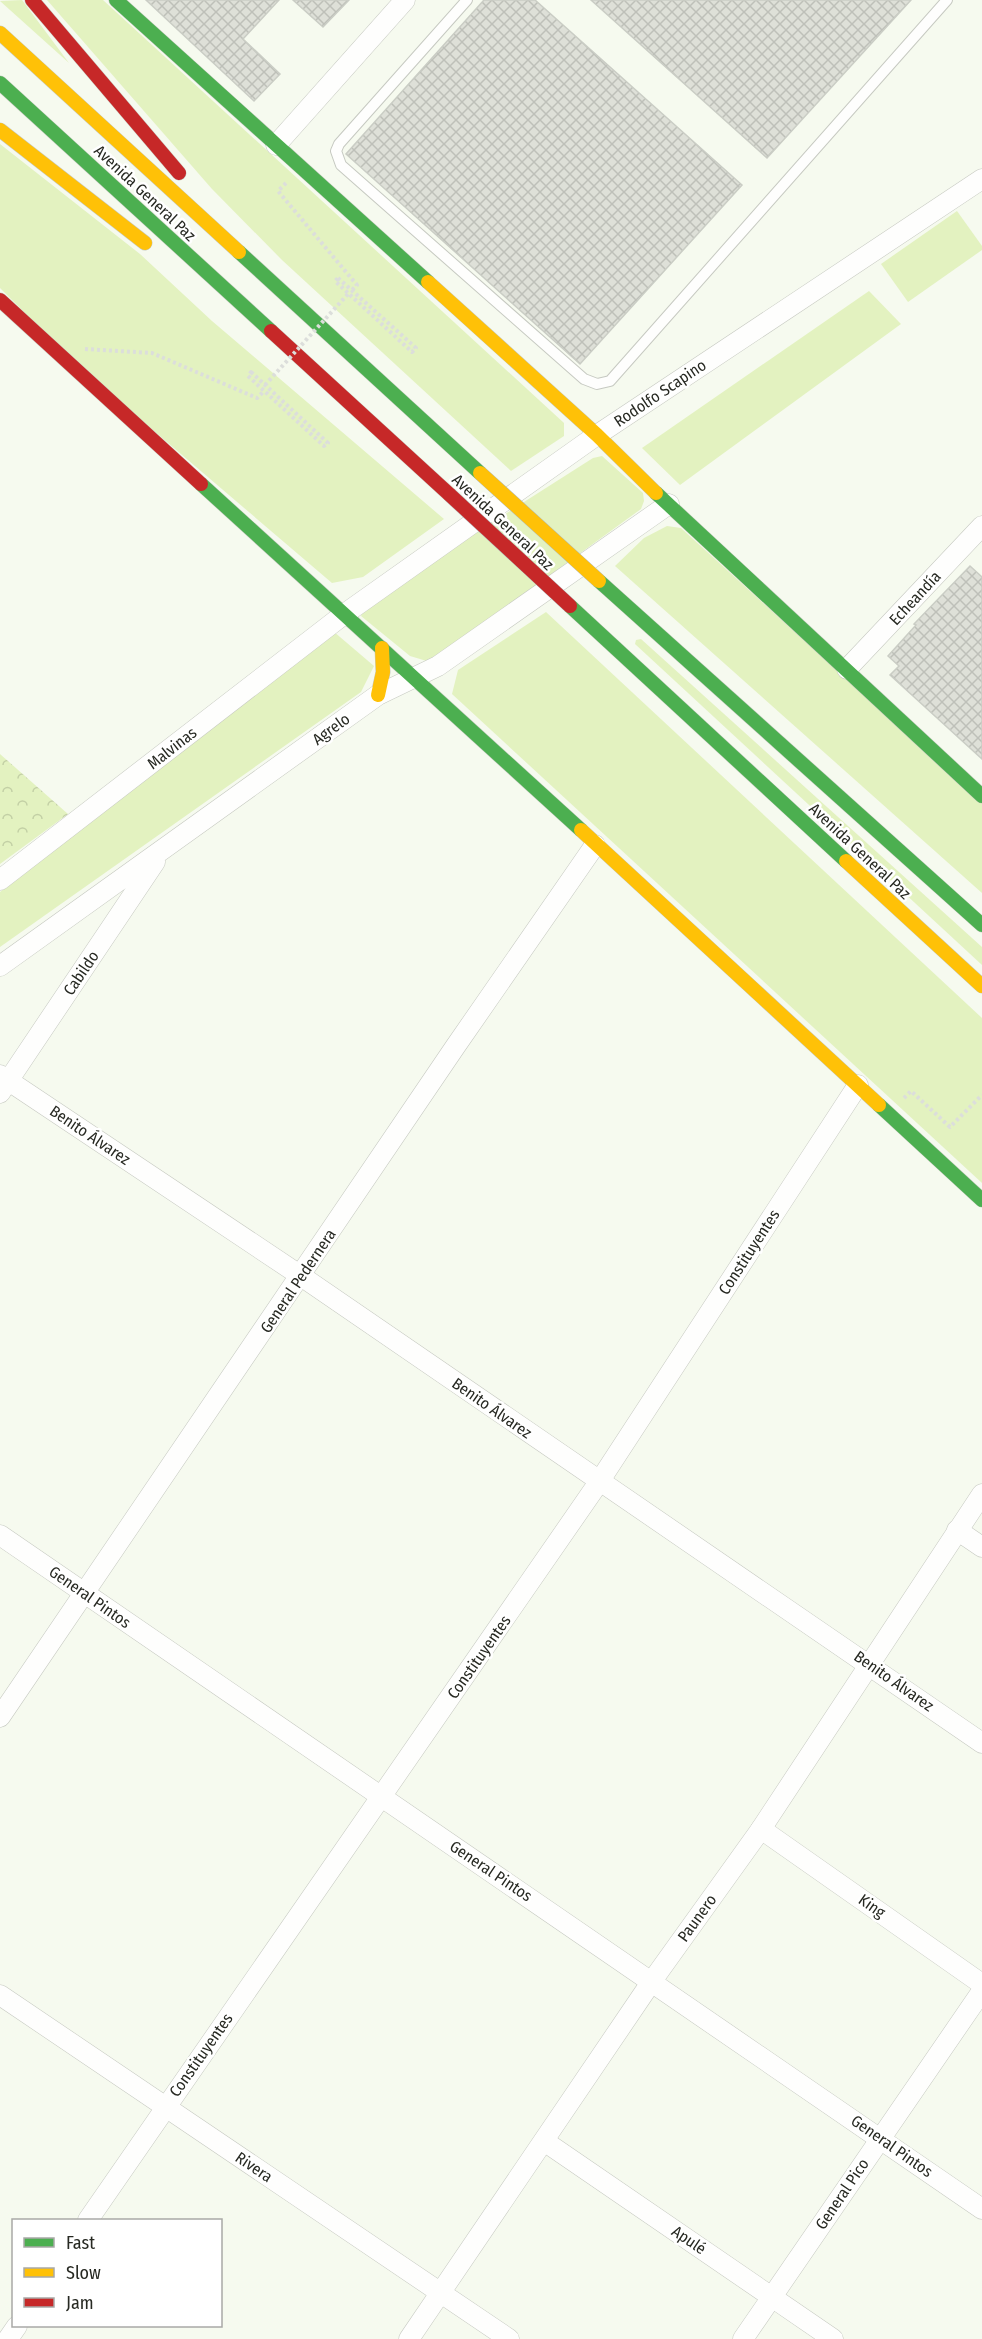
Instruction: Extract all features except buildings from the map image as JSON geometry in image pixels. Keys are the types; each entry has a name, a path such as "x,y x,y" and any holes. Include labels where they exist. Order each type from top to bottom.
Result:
{"main road":[{"path":"32,0 271,282"},
{"path":"116,0 597,435 980,790"},
{"name":"Avenida General Paz","path":"0,33 480,473 982,925"},
{"name":"Avenida General Paz","path":"0,83 982,986"},
{"path":"0,130 152,248"},
{"path":"198,284 327,383"},
{"path":"0,300 982,1200"},
{"path":"378,695 384,672 382,648"}],"street":[{"path":"276,145 405,0"},
{"name":"Rodolfo Scapino","path":"343,615 597,435 982,179"},
{"name":"Agrelo","path":"0,966 162,853 378,695 438,666 669,504"},
{"name":"Echeandía","path":"848,669 982,526"},
{"name":"Malvinas","path":"0,880 343,615"},
{"name":"General Pedernera","path":"0,1717 86,1594 454,1047 595,845"},
{"name":"Cabildo","path":"3,1083 162,853"},
{"name":"Benito Álvarez","path":"3,1083 301,1276 599,1482 870,1664 982,1743"},
{"name":"Constituyentes","path":"89,2219 599,1482 858,1085"},
{"name":"Paunero","path":"409,2339 652,1981 761,1829 982,1494"},
{"path":"957,1530 982,1547"},
{"name":"General Pintos","path":"0,1535 982,2209"},
{"name":"King","path":"761,1829 982,1984"},
{"name":"General Pico","path":"743,2339 982,1991"},
{"name":"Rivera","path":"0,1995 508,2339"},
{"name":"Apulé","path":"544,2141 833,2339"}],"lane":[{"path":"466,0 339,144 337,159 341,165 575,371 597,384 610,381 947,0"}],"path":[{"path":"83,349 152,353 257,398 357,285 278,191 301,167"},
{"path":"350,292 412,352 416,348"},
{"path":"265,388 327,443 324,446"},
{"path":"889,1113 911,1091 950,1127 982,1095"}],"green space":[{"path":"22,0 69,63 0,1"},
{"path":"47,0 103,0 564,423 564,436 511,471 282,260 212,189"},
{"path":"0,144 140,254 212,321 444,519 363,577 332,583 79,367 0,288"},
{"path":"957,211 982,246 982,250 908,302 881,264"},
{"path":"869,291 901,324 680,485 642,448"},
{"path":"602,456 643,493 644,501 641,509 430,662 410,656 361,616 367,602 593,458"},
{"path":"667,526 681,528 982,803 982,893 615,566 644,538"},
{"path":"546,612 982,1018 982,1183 452,694 458,670"},
{"path":"333,631 374,666 361,692 0,947 0,892"},
{"path":"641,639 982,947 982,965 635,644 636,640"},
{"path":"0,754 68,814 0,864"}],"traffic: fast":[{"path":"116,0 428,282"},
{"path":"0,83 271,331"},
{"path":"239,252 480,473"},
{"path":"201,484 581,830"},
{"path":"656,493 982,796"},
{"path":"599,581 982,925"},
{"path":"570,606 846,861"},
{"path":"879,1105 982,1200"}],"traffic: slow":[{"path":"0,33 239,252"},
{"path":"0,130 145,243"},
{"path":"428,282 597,435 656,493"},
{"path":"480,473 599,581"},
{"path":"378,695 383,672 382,648"},
{"path":"581,830 879,1105"},
{"path":"846,861 982,986"}],"traffic: jam":[{"path":"32,0 179,173"},
{"path":"0,300 201,484"},
{"path":"271,331 450,495"},
{"path":"450,495 570,606"}]}
